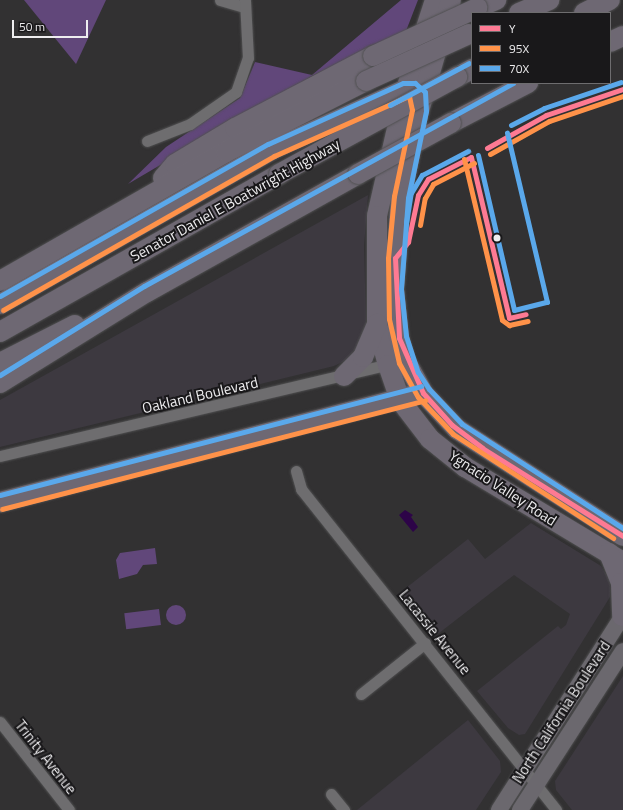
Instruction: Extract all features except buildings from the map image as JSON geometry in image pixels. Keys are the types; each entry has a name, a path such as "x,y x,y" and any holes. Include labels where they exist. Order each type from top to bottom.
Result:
{"highway":[{"name":"Ygnacio Valley Road","path":"435,0 406,89 377,216 377,324 397,362 452,425 482,448 621,533"},
{"name":"Ygnacio Valley Road","path":"451,0 419,111 401,197 395,258 397,362 400,400 430,438 465,467 616,558"},
{"path":"147,196 175,164 296,94 373,56 496,0"},
{"path":"521,12 549,0"},
{"path":"586,12 610,0"},
{"path":"0,281 147,196 366,81 471,34"},
{"path":"611,42 623,36"},
{"name":"Senator Daniel E Boatwright Highway","path":"0,332 279,174 464,73"},
{"path":"0,383 147,292 358,174 526,84"},
{"path":"0,304 231,171 314,129 406,89 417,93 419,111"},
{"path":"0,363 147,292"},
{"path":"344,376 363,357 377,324"},
{"path":"0,502 423,393"},
{"path":"616,558 621,583 623,616"}],"main road":[{"name":"North California Boulevard","path":"499,810 523,769 623,616"},
{"name":"North California Boulevard","path":"520,810 623,651"}],"street":[{"path":"147,141 190,124 236,92 248,58 245,4 220,0"},
{"name":"Oakland Boulevard","path":"0,456 344,376 397,362"},
{"name":"Lacassie Avenue","path":"296,471 301,489 425,643 556,810"},
{"path":"361,694 425,643"},
{"name":"Trinity Avenue","path":"0,722 69,810"},
{"path":"331,794 344,810"}],"shaded area":[{"path":"24,0 106,0 76,64"},
{"path":"401,0 418,0 406,31 312,76 128,184 166,147 240,98 255,62 312,75"},
{"path":"368,195 364,246 366,324 353,357 334,366 0,447 0,400"},
{"path":"405,510 413,515 411,517 418,527 413,532 399,515"},
{"path":"531,523 601,566 610,581 610,597 525,734 519,735 508,728 477,691 558,626 561,629 566,625 570,614 514,575 434,637 401,592 468,539 485,559"},
{"path":"155,548 157,564 143,565 137,574 119,579 116,560 120,553"},
{"path":"176,605 183,608 186,615 183,622 176,625 169,622 166,615 169,608"},
{"path":"159,609 161,625 126,629 124,613"},
{"path":"623,676 623,810 572,810 556,790 555,781"},
{"path":"468,720 500,761 501,772 476,810 357,810"}],"transit line":[{"name":"70X","path":"390,105 469,63"},
{"name":"70X","path":"511,125 544,108 621,82"},
{"name":"70X","path":"0,296 268,144 403,83 415,83 425,92 426,111 408,198 401,289 406,336 418,372 429,389 462,424 623,528"},
{"name":"70X","path":"0,375 144,286 511,84"},
{"name":"Y","path":"487,148 546,115 623,89"},
{"name":"95X","path":"3,310 274,156 409,96 412,110 394,196 388,258 389,319 399,363 418,397 453,434 613,538"},
{"name":"95X","path":"490,154 549,121 623,96"},
{"name":"70X","path":"478,155 514,310 547,302 507,133"},
{"name":"70X","path":"406,223 411,193 422,175 468,151"},
{"name":"Y","path":"471,157 509,318 526,314"},
{"name":"Y","path":"395,258 408,242 418,195 428,179 471,157"},
{"name":"95X","path":"464,159 502,320 509,325 528,321"},
{"name":"95X","path":"420,225 425,198 433,184 474,163"},
{"name":"Y","path":"395,258 399,338 423,393 452,425 482,448 623,536"},
{"name":"70X","path":"0,495 421,386"},
{"name":"95X","path":"2,509 425,400"}]}
